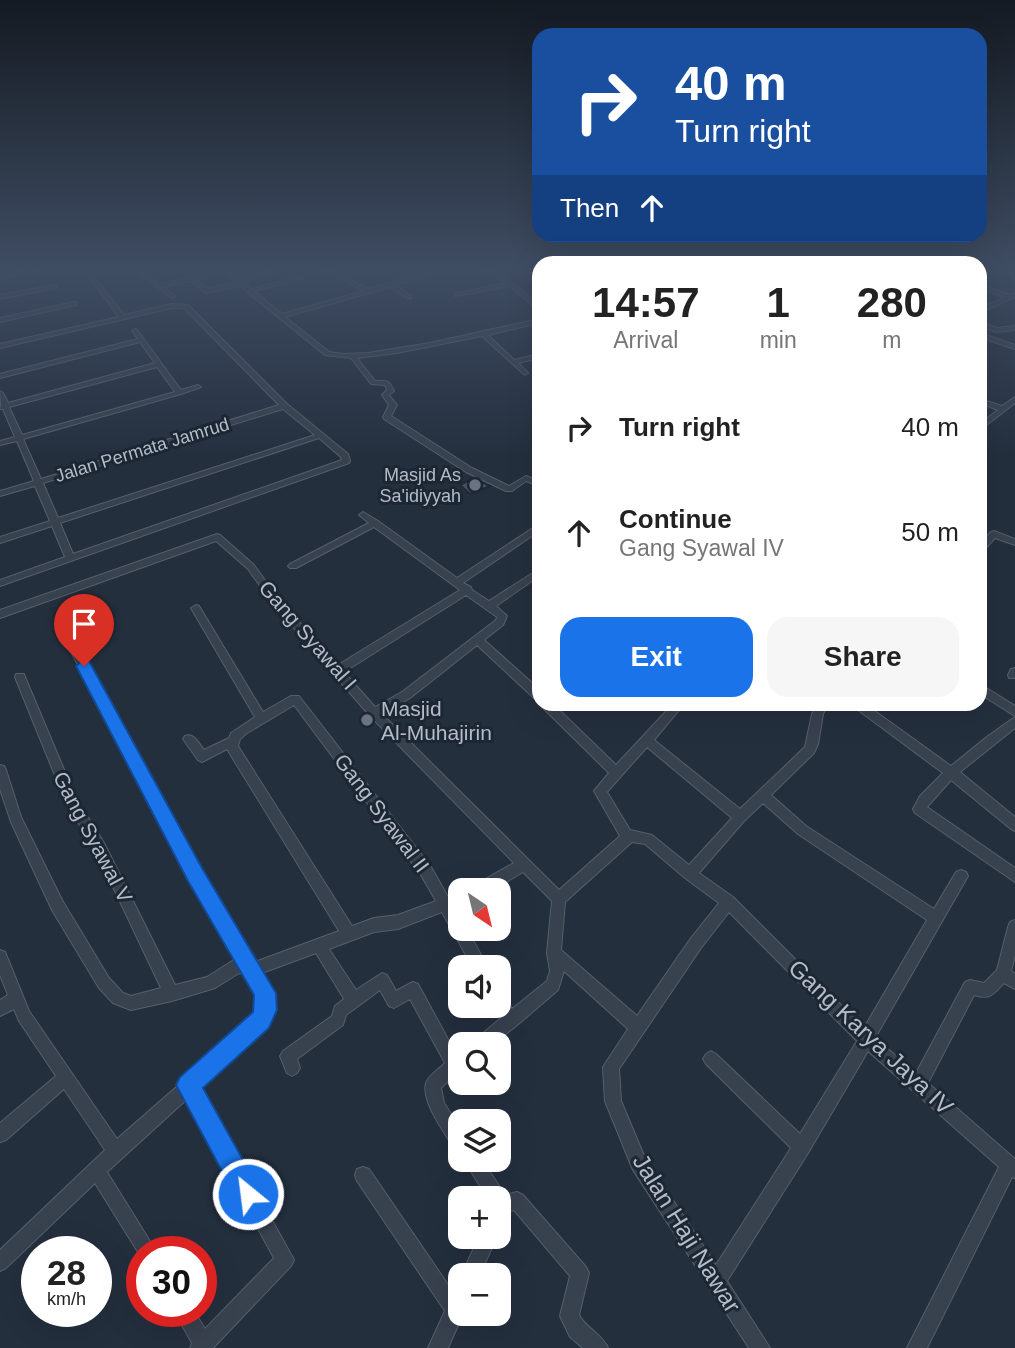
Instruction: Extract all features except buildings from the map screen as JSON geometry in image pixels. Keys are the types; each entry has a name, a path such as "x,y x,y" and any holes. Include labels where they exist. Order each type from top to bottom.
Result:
{"street":[{"path":"0,346 63,331"},
{"path":"135,331 178,391"},
{"path":"0,583 346,461 345,456 284,406 210,331"},
{"path":"300,331 327,354 354,358 488,331"},
{"path":"482,332 525,373"},
{"path":"987,337 1015,346"},
{"path":"0,376 141,340"},
{"path":"354,358 373,383 387,383 391,391 385,395 393,405 386,414 387,417 490,482 509,489 526,478 532,481"},
{"path":"513,362 532,358"},
{"path":"3,407 160,364"},
{"path":"0,443 198,387"},
{"path":"0,393 3,407 70,557"},
{"path":"987,422 1015,399"},
{"path":"987,404 1002,409"},
{"name":"Jalan Permata Jamrud","path":"0,494 284,406"},
{"path":"0,540 318,436"},
{"path":"363,515 468,589 502,620 406,695 374,713"},
{"path":"293,566 375,523"},
{"path":"458,582 532,532"},
{"path":"987,542 995,534 1015,542"},
{"name":"Gang Syawal I","path":"0,614 214,537 238,553 276,602 339,670 374,713 522,865 559,899"},
{"path":"489,606 532,577"},
{"path":"339,670 468,589"},
{"path":"190,739 202,757 261,718 196,608"},
{"path":"477,639 532,690"},
{"path":"0,1262 116,1151 261,1020 267,1002 252,970 195,874 73,646"},
{"name":"Gang Syawal V","path":"20,677 71,801 103,855 172,994"},
{"path":"987,693 1015,712"},
{"name":"Gang Syawal II","path":"261,718 295,699 426,870 474,955"},
{"path":"553,711 616,772"},
{"path":"497,1032 554,985 557,971 554,953 559,899 628,835 600,791 673,711"},
{"path":"690,874 740,817 810,750 816,737 820,711"},
{"path":"869,711 952,773 1015,825"},
{"path":"1015,722 952,773 922,802 919,809 1015,876"},
{"path":"234,738 232,747 350,935"},
{"path":"646,740 740,817"},
{"path":"0,770 15,818 57,905 104,983 118,998 131,1003 210,983 238,965 252,970 374,925 398,922 446,905"},
{"path":"763,795 812,836 936,918"},
{"name":"Gang Karya Jaya IV","path":"628,835 648,839 729,902 865,1039 1012,1168"},
{"path":"500,878 522,865"},
{"path":"716,1281 802,1147 961,876"},
{"name":"Jalan Haji Nawar","path":"729,902 696,943 611,1067 613,1101 639,1164 761,1348"},
{"path":"919,1084 970,987 986,991 1009,978 1015,927"},
{"path":"320,947 354,1001"},
{"path":"554,953 639,1028"},
{"path":"0,957 24,1016 116,1151"},
{"path":"292,1068 288,1056 338,1020 340,1011 382,981 394,1001 413,989 448,1048"},
{"path":"0,1009 17,998"},
{"path":"711,1059 802,1147"},
{"path":"448,1070 436,1080 433,1093 437,1106 448,1123"},
{"path":"0,1134 65,1078"},
{"path":"188,1085 285,1260 202,1346 192,1327"},
{"path":"917,1348 1012,1168"},
{"path":"96,1170 138,1236"},
{"path":"363,1175 448,1291"},
{"path":"511,1202 516,1201 580,1273 569,1316 578,1330 598,1348"},
{"path":"438,1348 448,1326"}],"place":[{"name":"Masjid As Sa'idiyyah","path":"475,485"},
{"name":"Masjid Al-Muhajirin","path":"367,720"}],"route":[{"path":"84,666 195,874 265,993 266,1010 261,1020 188,1085 248,1194"}]}
